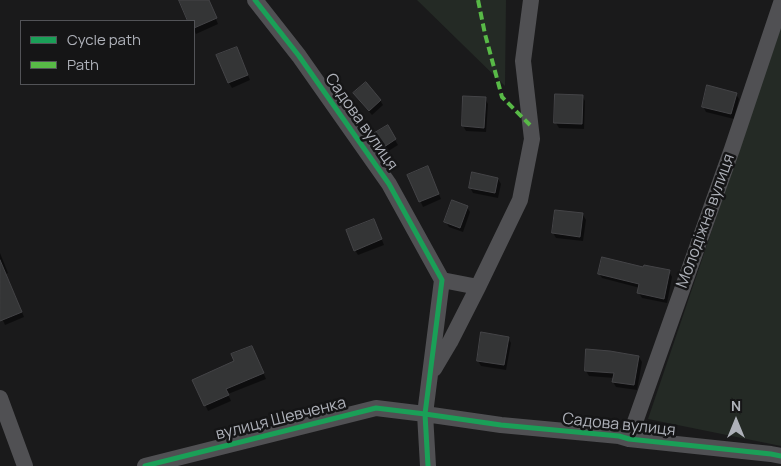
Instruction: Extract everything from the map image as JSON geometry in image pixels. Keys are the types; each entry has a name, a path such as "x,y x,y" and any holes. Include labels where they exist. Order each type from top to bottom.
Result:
{"street":[{"name":"Садова вулиця","path":"255,0 300,56 388,184 442,280"},
{"path":"430,375 450,342 520,200 532,139 523,61 531,0"},
{"name":"Молодіжна вулиця","path":"629,439 781,3"},
{"path":"428,466 425,414 442,280 478,287"},
{"path":"0,398 25,466"},
{"name":"вулиця Шевченка","path":"145,466 376,408 425,414"},
{"name":"Садова вулиця","path":"425,414 501,425 619,436 629,439 781,456"}],"shaded area":[{"path":"417,0 506,0 505,86"},
{"path":"781,26 781,446 648,419"}],"building":[{"path":"179,0 209,0 217,18 195,28 195,20 188,20"},
{"path":"237,47 248,75 228,83 216,55"},
{"path":"366,82 381,100 369,111 353,93"},
{"path":"707,85 737,93 731,114 702,107"},
{"path":"555,94 583,95 582,124 554,123"},
{"path":"463,96 486,97 484,128 462,126"},
{"path":"388,125 396,139 378,151 368,137"},
{"path":"428,166 439,194 419,202 407,175"},
{"path":"472,172 498,178 495,193 469,188"},
{"path":"452,200 468,206 460,228 444,222"},
{"path":"555,210 583,213 580,237 552,233"},
{"path":"374,219 382,239 354,251 346,230"},
{"path":"602,257 643,267 644,265 670,270 664,299 637,293 639,284 598,274"},
{"path":"0,260 22,312 0,321"},
{"path":"481,332 509,337 504,365 477,361"},
{"path":"252,346 264,373 226,389 229,395 204,406 192,380 234,361 231,354"},
{"path":"586,349 639,356 634,385 612,382 614,373 585,371"}],"marked path":[{"path":"478,0 502,97 530,125"}],"cycle path":[{"path":"255,0 299,56 389,184 442,280 425,414 428,466"},
{"path":"145,466 376,408 501,425 619,436 629,439 781,456"}]}
